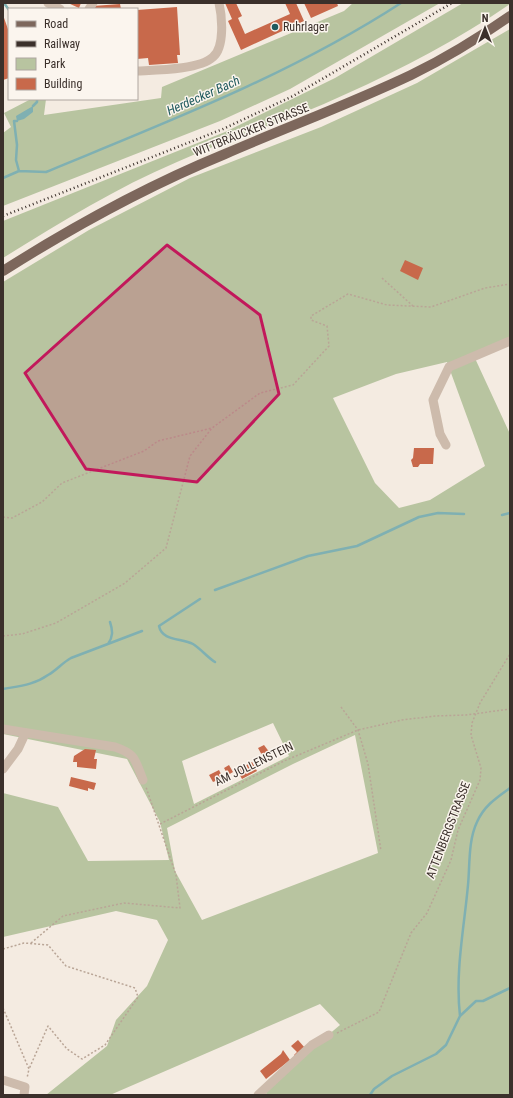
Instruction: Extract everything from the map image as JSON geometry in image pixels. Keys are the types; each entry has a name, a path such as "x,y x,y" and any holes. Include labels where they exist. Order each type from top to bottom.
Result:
{"main road":[{"name":"WITTBRÄUCKER STRASSE","path":"3,270 35,250 124,200 225,154 316,117 413,74 510,16"}],"street":[{"path":"48,3 58,8"},
{"path":"138,71 188,68 213,57 219,46 221,30 222,16 218,3"},
{"path":"446,446 440,434 433,400 450,367 510,341"},
{"path":"3,729 25,734 41,734 115,747 128,752 135,759 143,780"},
{"path":"3,769 18,749 25,734"},
{"path":"258,1095 312,1045 330,1035"},
{"path":"3,1080 24,1091"}],"path":[{"path":"382,278 413,306"},
{"path":"3,636 22,634 56,623 124,583 166,548 190,456 212,428 260,393 293,385 329,346 327,326 311,320 311,316 348,294 387,304 431,307 485,288 510,284"},
{"path":"3,518 12,518 42,502 62,483 144,451 158,441 212,428"},
{"path":"475,713 510,654"},
{"path":"341,707 358,730 368,764 381,851"},
{"name":"AM JOLLENSTEIN","path":"160,824 284,761 358,730 402,720 510,709"},
{"name":"ATTENBERGSTRASSE","path":"330,1035 379,1012 411,933 426,913 449,866 458,830 480,780 481,768 471,736 475,713"},
{"path":"30,944 63,916 124,903 180,908 176,875 160,824 143,780"},
{"path":"3,949 24,943 48,945 66,966 135,988 138,997 105,1045 82,1059 67,1049 48,1026 28,1069 24,1091"},
{"path":"3,1008 28,1069"}],"highlighted area":[{"path":"167,245 260,315 279,394 197,482 86,469 25,373"}],"green space":[{"path":"353,3 440,3 290,89 220,121 3,206 3,133 11,127 4,113 29,100 46,100 44,115 161,98 162,87 344,11"},
{"path":"463,3 510,4 471,29 409,64 367,84 304,112 198,153 132,183 67,219 3,258 3,221 225,132 335,78"},
{"path":"510,29 510,337 473,354 510,434 510,1095 267,1095 264,1089 340,1025 320,1004 110,1095 46,1095 107,1046 116,1020 147,986 168,940 157,920 116,911 3,937 3,793 58,807 88,861 169,860 160,822 127,759 3,734 3,282 89,230 190,178 321,127 417,83","holes":["447,362 485,466 430,500 399,508 375,483 333,398 396,374","273,723 289,756 194,804 182,761","355,735 378,853 202,920 175,871 167,828 293,764"]}],"water":[{"path":"33,106 33,112 24,119 17,121 16,116"}],"building":[{"path":"68,3 81,3 79,8"},
{"name":"Ruhrlager","path":"225,3 236,3 242,16 238,18 245,34 290,14 285,3 296,3 304,21 241,50 228,21 232,19"},
{"path":"304,3 337,3 338,6 311,18"},
{"path":"120,4 121,8 93,8 93,6"},
{"path":"177,7 180,55 177,55 178,63 149,65 148,58 138,59 138,10"},
{"path":"3,15 8,29 8,78 3,80"},
{"path":"405,260 423,268 418,280 400,271"},
{"path":"414,448 434,448 433,464 420,464 418,467 413,467 411,460 413,458"},
{"path":"264,745 270,753 263,757 258,748"},
{"path":"85,749 96,750 94,759 97,759 96,769 77,767 77,762 73,762 74,756"},
{"path":"252,762 257,771 242,779 237,770"},
{"path":"229,765 233,772 228,775 224,768"},
{"path":"219,770 223,778 213,782 209,775"},
{"path":"71,777 96,783 94,790 88,788 88,791 69,786"},
{"path":"298,1040 305,1048 295,1057 294,1055 297,1052 291,1046"},
{"path":"283,1050 290,1060 266,1079 260,1071 281,1054"}],"waterway":[{"path":"4,3 8,9"},
{"name":"Herdecker Bach","path":"3,178 19,171 46,172 182,116 316,53 401,3"},
{"path":"33,106 37,100"},
{"path":"17,121 14,121 17,145 16,160 19,171"},
{"path":"215,590 308,556 357,546 419,517 438,513 464,514"},
{"path":"502,515 510,513"},
{"path":"200,599 159,626 161,631 168,637 193,644 215,662"},
{"path":"108,644 112,634 110,622"},
{"path":"3,689 26,685 37,681 51,673 71,658 142,631"},
{"path":"460,1016 459,967 472,837 474,829 483,811 495,799 510,788"},
{"path":"370,1095 374,1089 392,1076 436,1054 446,1045 460,1016 476,1001 483,1001 510,988"}],"railway":[{"path":"3,216 223,129 293,96 452,3"}],"place":[{"name":"Ruhrlager","path":"275,27"}]}
